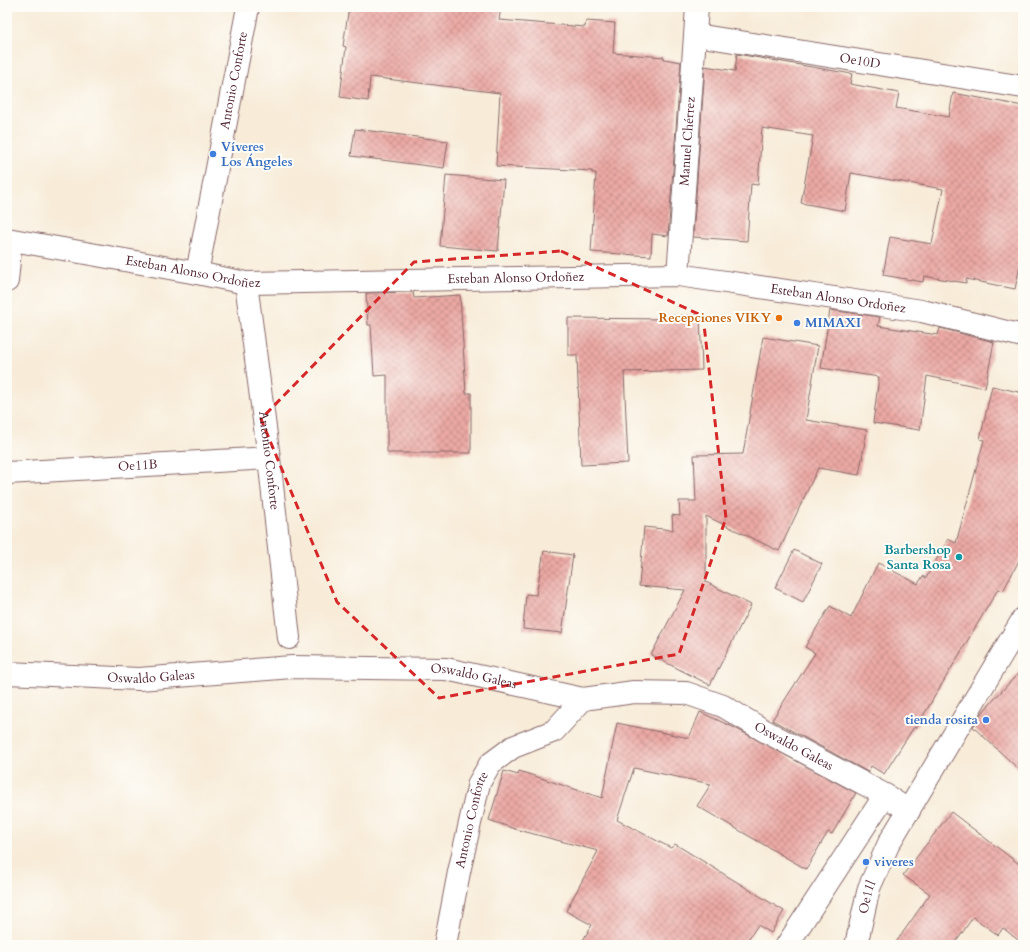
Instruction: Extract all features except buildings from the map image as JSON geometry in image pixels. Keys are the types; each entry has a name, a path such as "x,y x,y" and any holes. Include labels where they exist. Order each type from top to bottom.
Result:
{"street":[{"name":"Antonio Conforte","path":"197,273 248,7"},
{"name":"Manuel Chérrez","path":"678,275 697,7"},
{"name":"Oe10D","path":"696,35 1023,87"},
{"name":"Esteban Alonso Ordoñez","path":"9,240 246,283 678,275 922,311 1023,336"},
{"path":"7,281 9,240"},
{"name":"Antonio Conforte","path":"246,283 269,458 289,638"},
{"name":"Oe11B","path":"7,473 269,458"},
{"name":"Oe11l","path":"856,945 869,888 889,843 1023,619"},
{"name":"Oswaldo Galeas","path":"7,673 139,679 292,667 446,669 583,699 634,692 686,693 723,706 885,795 909,811"},
{"name":"Antonio Conforte","path":"445,945 459,872 479,783 490,764 513,747 554,731 583,699"},
{"path":"787,945 885,795"}],"highlighted area":[{"path":"561,251 703,316 726,518 679,654 439,698 337,602 261,419 414,262"}],"place":[{"name":"Víveres Los Ángeles","path":"213,154"},
{"name":"Recepciones VIKY","path":"779,318"},
{"name":"MIMAXI","path":"797,323"},
{"name":"Barbershop Santa Rosa","path":"959,557"},
{"name":"tienda rosita","path":"986,720"},
{"name":"viveres","path":"866,862"}]}
